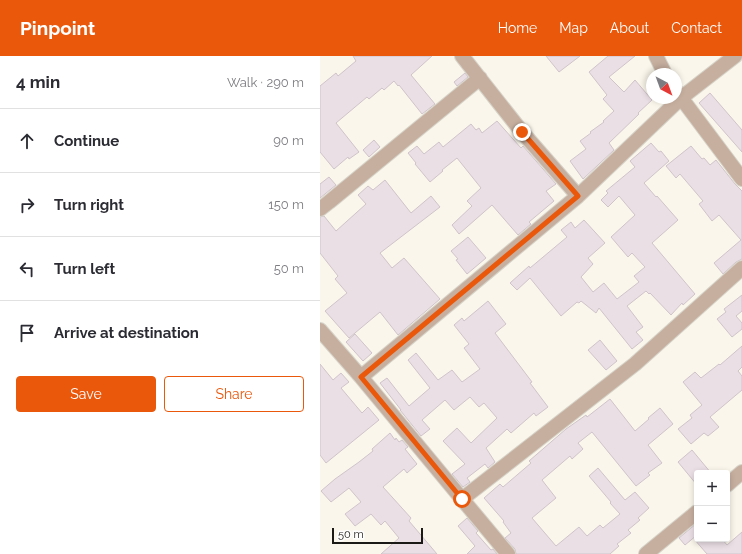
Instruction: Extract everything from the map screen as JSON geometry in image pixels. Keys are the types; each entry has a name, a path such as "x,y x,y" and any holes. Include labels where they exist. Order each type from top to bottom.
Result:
{"street":[{"path":"462,56 522,132 578,196"},
{"path":"656,56 663,68"},
{"path":"667,68 668,56"},
{"path":"682,91 734,56"},
{"path":"320,209 480,78"},
{"path":"682,99 742,179"},
{"path":"361,377 578,196 668,104"},
{"path":"462,499 635,364 742,268"},
{"path":"321,333 361,377 508,554"},
{"path":"730,482 742,472"},
{"path":"646,554 694,514"}],"building":[{"path":"353,56 432,56 411,75 435,104 422,114 399,85 398,86 394,81 384,90 382,88 369,99 367,97 336,123 359,152 349,159 348,157 334,169 320,152 320,86 336,73 338,76 356,61"},
{"path":"546,56 580,56 559,72"},
{"path":"608,56 635,56 609,77 624,92 635,80 646,93 646,104 648,104 609,143 614,150 583,179 570,161 586,149 580,141 604,122 603,121 614,111 603,99 607,95 589,72"},
{"path":"465,73 468,77 457,86 454,82"},
{"path":"710,93 742,130 742,152 699,103"},
{"path":"497,121 521,148 523,146 556,184 546,191 554,201 529,222 531,224 518,235 492,205 459,234 452,225 472,206 467,201 481,188 457,158 430,182 408,153 417,146 424,154 439,142 443,147 471,124 476,130 479,128 482,133"},
{"path":"374,140 380,147 369,157 363,150"},
{"path":"651,143 659,152 661,151 669,161 644,183 678,220 652,243 695,294 683,305 682,303 671,315 650,293 649,294 646,291 627,306 643,327 636,332 643,340 632,349 599,308 596,313 581,301 579,303 577,302 561,316 530,278 517,290 510,283 529,266 530,268 567,237 561,230 571,222 575,228 584,220 605,243 588,258 593,264 581,277 593,292 604,283 617,299 639,282 634,276 645,267 632,253 628,257 611,237 635,215 619,196 608,207 601,200 608,193 606,191 635,167 630,161"},
{"path":"691,146 702,159 704,158 710,165 716,160 742,191 742,259 736,262 723,274 714,263 741,240 719,215 712,221 699,204 703,201 680,174 676,178 666,166"},
{"path":"329,177 336,185 320,198 320,184"},
{"path":"385,180 411,213 431,196 440,207 380,253 392,268 404,258 440,299 398,335 380,312 349,338 325,311 347,293 335,279 338,276 320,253 320,217 324,216 336,231 366,204 358,195 368,186 373,190"},
{"path":"468,237 486,258 467,274 451,251"},
{"path":"742,295 742,311 736,316 742,323 742,329 732,337 717,319 726,312 724,309"},
{"path":"488,301 506,324 495,333 532,382 530,383 548,407 536,416 534,413 511,433 507,429 486,448 495,462 488,468 485,464 467,478 470,482 463,487 452,474 465,464 443,441 457,428 471,443 497,418 484,403 479,407 470,397 454,410 445,400 422,420 430,429 421,436 380,383 387,378 409,406 430,388 408,360 416,353 438,380 452,370 462,382 480,369 464,348 469,344 454,325 462,318 464,321"},
{"path":"355,334 372,353 363,361 346,342"},
{"path":"600,340 617,361 606,370 588,350"},
{"path":"742,346 742,367 738,371 742,376 742,390 710,417 719,427 708,436 704,433 691,444 678,429 692,418 690,415 702,405 683,382 695,372 701,378 719,364 720,365"},
{"path":"320,364 333,380 341,373 349,382 341,388 362,413 368,407 379,420 326,463 320,455"},
{"path":"610,399 635,431 660,408 673,424 648,445 662,463 648,473 650,475 636,486 592,432 578,443 583,449 572,459 570,456 542,480 556,498 532,518 556,546 579,527 587,536 600,525 603,528 620,514 589,476 598,468 625,500 635,492 649,508 638,518 640,520 628,530 631,533 617,544 619,546 610,554 516,554 515,549 505,538 511,533 503,522 504,521 484,498 500,484 503,487 531,463 529,461 566,429 586,415 587,417"},
{"path":"390,433 395,440 396,438 399,442 402,440 408,447 405,449 417,464 407,473 404,469 383,487 411,518 409,521 437,554 381,554 399,538 385,521 381,525 371,514 355,526 345,514 361,502 349,488 331,502 321,491 373,451 372,449"},
{"path":"692,450 709,470 694,470 694,481 678,462"},
{"path":"467,518 478,531 476,533 491,550 493,549 497,554 467,554 475,546 458,526"},
{"path":"694,526 694,538 685,545 679,538"},
{"path":"742,532 742,554 707,554 697,542 724,542 727,545"}],"route":[{"path":"462,499 361,377 578,196 522,132"}]}
